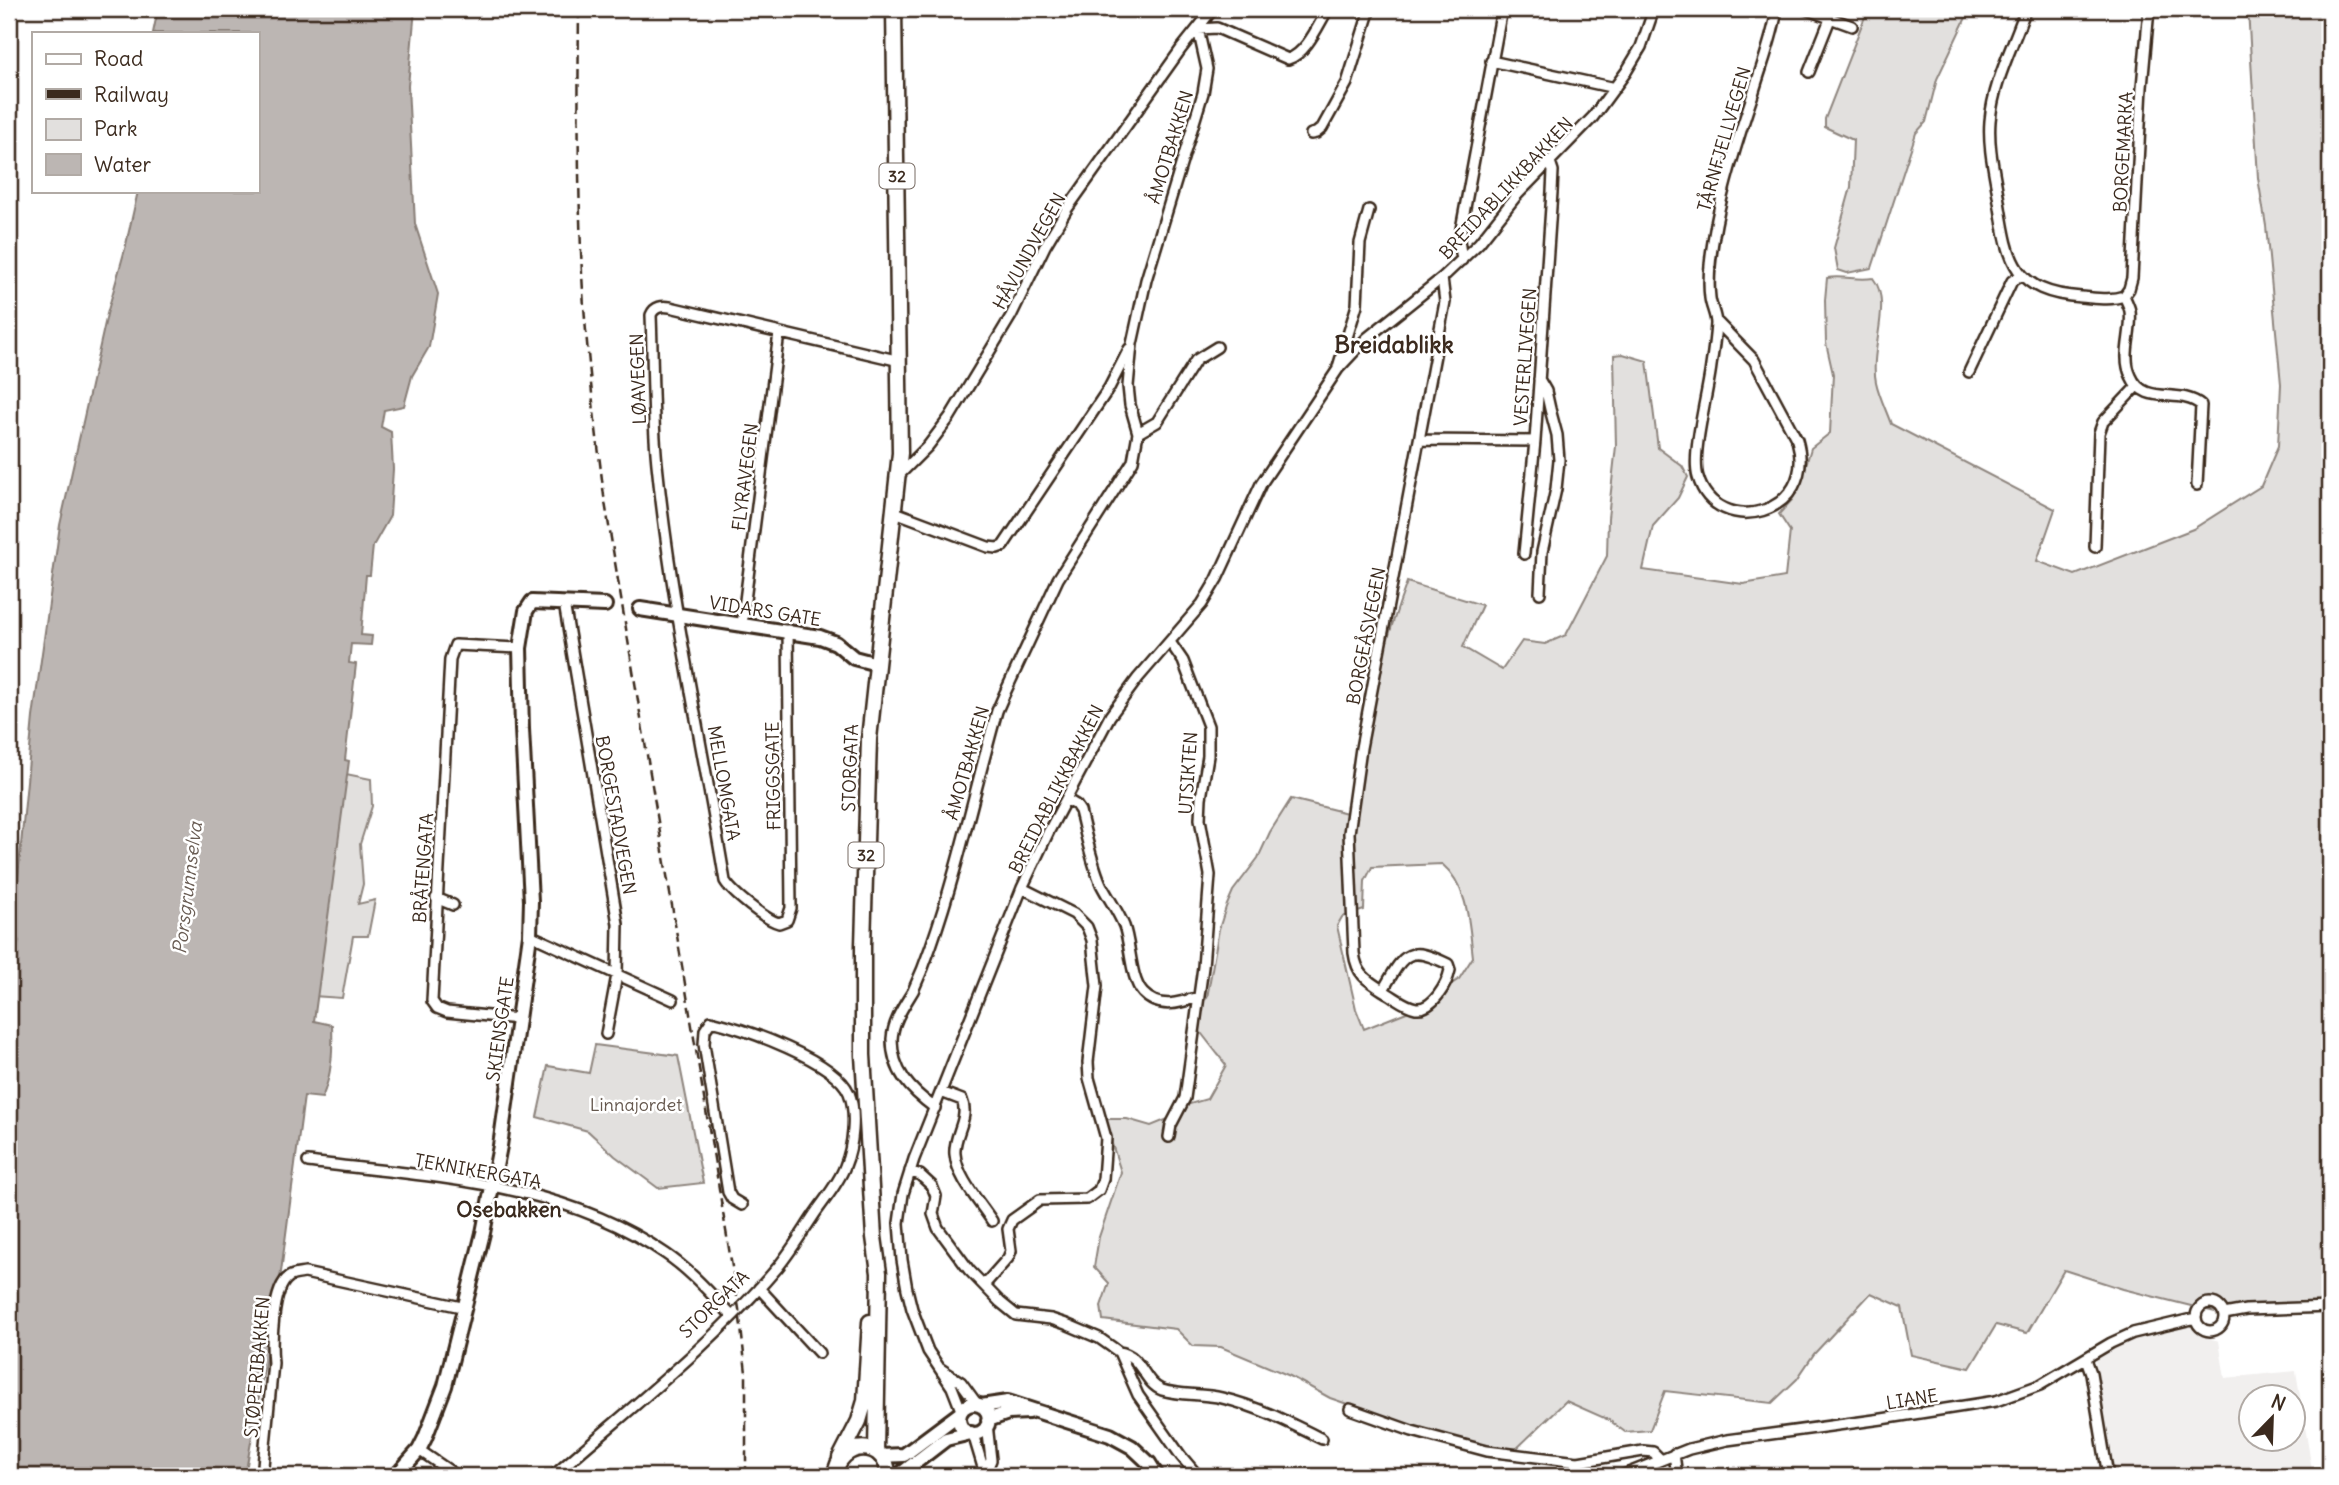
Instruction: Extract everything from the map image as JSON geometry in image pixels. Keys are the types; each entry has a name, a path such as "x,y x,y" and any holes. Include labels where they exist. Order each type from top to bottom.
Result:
{"main road":[{"name":"STORGATA","path":"878,1454 878,1273 863,1055 863,1004 869,739 899,475 900,344 894,9"},
{"name":"STORGATA","path":"837,1466 859,1421 865,1401 874,1237"},
{"name":"32","path":"822,1476 856,1448 865,1448 878,1454 885,1462 888,1476"}],"street":[{"name":"HÅVUNDVEGEN","path":"899,475 928,446 950,417 1011,316 1045,246 1067,209 1213,9"},
{"path":"1198,29 1217,28 1269,53 1288,59 1293,58 1307,42 1328,9"},
{"path":"1311,134 1322,128 1347,83 1370,9"},
{"path":"1462,260 1459,240 1502,9"},
{"name":"BREIDABLIKKBAKKEN","path":"960,1412 952,1387 928,1351 918,1326 902,1260 899,1223 903,1194 1022,888 1066,799 1110,716 1138,677 1202,604 1217,579 1261,484 1338,369 1367,338 1462,260 1517,195 1593,117 1641,47 1654,9"},
{"name":"TÅRNFJELLVEGEN","path":"1716,321 1754,360 1797,440 1801,454 1794,486 1786,497 1764,512 1746,513 1719,505 1708,497 1697,474 1698,440 1716,321 1710,298 1715,228 1731,159 1777,9"},
{"path":"1805,9 1852,26"},
{"name":"BORGEMARKA","path":"2124,296 2132,278 2141,100 2149,9"},
{"path":"2024,14 1998,86 1990,120 1992,159 2006,244 2012,261 2021,275 2034,286 2060,295 2112,299 2124,296 2130,311 2127,360 2130,374 2137,386 2158,396 2194,399 2201,405 2197,485"},
{"path":"1809,72 1830,19"},
{"name":"ÅMOTBAKKEN","path":"935,1108 923,1100 902,1078 893,1052 894,1027 923,969 943,913 1004,695 1058,579 1126,476 1133,461 1138,433 1128,387 1132,344 1146,280 1203,93 1208,69 1198,29"},
{"path":"1491,61 1615,88"},
{"name":"VESTERLIVEGEN","path":"1524,554 1535,441 1552,192 1553,171 1550,162"},
{"path":"1338,369 1357,305 1360,243 1368,210"},
{"path":"1969,372 2012,281 2021,275"},
{"name":"BORGEÅSVEGEN","path":"1382,990 1398,963 1412,954 1425,953 1448,964 1449,976 1430,1005 1422,1008 1405,1004 1382,990 1361,975 1356,966 1349,833 1366,721 1445,302 1443,278"},
{"name":"LØAVEGEN","path":"677,615 657,463 653,311 660,306 670,307 900,361"},
{"name":"FLYRAVEGEN","path":"742,624 779,333"},
{"path":"894,512 988,547 1003,546 1109,388 1132,344"},
{"path":"1138,433 1157,422 1196,360 1217,347"},
{"path":"1538,378 1546,390 1559,448 1556,489 1542,552 1540,593"},
{"path":"2095,547 2099,433 2103,422 2137,386"},
{"path":"1419,440 1535,441"},
{"name":"SKIENSGATE","path":"397,1476 419,1450 445,1386 493,1186 530,935 531,901 520,648 528,606 533,601 564,603"},
{"path":"564,603 605,606"},
{"name":"BORGESTADVEGEN","path":"564,603 579,702 616,901 619,942 617,975 606,1034"},
{"name":"VIDARS GATE","path":"640,609 820,636 836,643 854,658 877,664"},
{"name":"MELLOMGATA","path":"677,615 725,881 734,892 774,922 787,920"},
{"name":"FRIGGSGATE","path":"787,920 791,908 788,630"},
{"name":"UTSIKTEN","path":"1169,1137 1171,1125 1185,1098 1210,888 1200,819 1200,798 1208,756 1208,726 1183,661 1170,642"},
{"name":"BRÅTENGATA","path":"519,1019 447,1012 437,1008 432,1001 450,659 455,645 520,648"},
{"path":"1066,799 1080,811 1098,876 1125,928 1131,961 1143,994 1168,1005 1198,997"},
{"path":"984,1285 1008,1258 1011,1251 1008,1228 1012,1220 1040,1200 1087,1199 1099,1190 1103,1179 1106,1138 1089,1078 1088,1062 1097,986 1092,940 1087,927 1074,914 1022,888"},
{"path":"436,898 453,905"},
{"path":"530,935 673,1000"},
{"name":"STORGATA","path":"553,1476 732,1316 759,1288 793,1247 845,1169 850,1152 852,1110 849,1093 843,1084 832,1073 788,1048 711,1021 705,1030 705,1044 728,1192 732,1199 742,1205"},
{"path":"941,1092 962,1100 965,1105 955,1146 957,1163 992,1221"},
{"name":"TEKNIKERGATA","path":"308,1163 519,1190 562,1203 621,1228 666,1254 732,1316"},
{"path":"910,1171 920,1175 932,1186 936,1196 933,1214 938,1228 984,1285 1016,1315 1051,1319 1099,1338 1130,1356 1153,1384 1164,1390 1222,1398 1289,1422 1322,1439"},
{"name":"STØPERIBAKKEN","path":"262,1476 273,1363 271,1345 279,1293 291,1275 305,1273 466,1307"},
{"path":"759,1288 819,1353"},
{"path":"2205,1304 2217,1305 2224,1314 2221,1326 2209,1331 2203,1329 2196,1318 2197,1312 2205,1304"},
{"path":"2224,1314 2246,1310 2330,1307"},
{"name":"LIANE","path":"1621,1476 1674,1454 1727,1440 1996,1401 2040,1385 2133,1334 2196,1318"},
{"path":"1119,1352 1138,1395 1198,1476"},
{"path":"2086,1359 2091,1373 2108,1476"},
{"name":"BREIDABLIKKBAKKEN","path":"940,1369 961,1382 979,1405"},
{"path":"878,1454 904,1455 969,1405 1008,1402 1092,1428 1121,1440 1142,1456 1157,1476"},
{"path":"979,1405 987,1412 988,1422 991,1460 985,1475"},
{"path":"1350,1409 1423,1434 1487,1451 1578,1462 1643,1451 1653,1452 1661,1460"},
{"path":"960,1412 961,1427 972,1433 985,1475"},
{"path":"898,1476 946,1439 982,1431 988,1422 1007,1413 1036,1412"},
{"path":"419,1450 457,1476"},
{"path":"1674,1454 1677,1476"}],"shaded area":[{"path":"2189,1324 2219,1341 2225,1378 2296,1371 2298,1384 2238,1384 2238,1454 2308,1454 2308,1445 2313,1476 2109,1476 2101,1436 2096,1359 2127,1339 2152,1330"}],"green space":[{"path":"1868,9 1970,9 1937,79 1926,122 1916,133 1872,268 1847,273 1838,270 1834,248 1851,187 1853,140 1825,127 1825,119"},
{"path":"2248,9 2330,9 2330,349 2324,367 2330,380 2330,1312 2219,1313 2123,1289 2064,1270 2027,1333 1996,1325 1970,1368 1911,1355 1902,1307 1871,1293 1814,1354 1797,1379 1772,1403 1665,1391 1650,1430 1625,1432 1609,1420 1566,1401 1512,1453 1434,1434 1330,1398 1290,1376 1221,1347 1193,1346 1176,1329 1103,1320 1101,1306 1109,1283 1094,1267 1099,1237 1121,1172 1104,1119 1127,1119 1151,1126 1173,1117 1176,1108 1207,1099 1226,1065 1195,1025 1196,1006 1207,998 1219,929 1226,907 1233,891 1258,858 1270,832 1291,799 1347,813 1372,696 1407,582 1482,605 1463,647 1502,670 1522,641 1545,644 1566,635 1607,556 1608,518 1616,446 1614,355 1623,354 1647,361 1658,448 1682,466 1688,477 1678,498 1653,526 1643,570 1743,584 1785,577 1790,531 1779,514 1792,500 1800,485 1811,448 1830,433 1833,374 1826,343 1825,300 1827,278 1839,277 1873,278 1879,288 1881,313 1875,356 1876,382 1891,424 2055,509 2037,561 2075,575 2193,529 2261,486 2278,446 2281,384 2266,226 2258,178","holes":["1442,864 1451,873 1463,895 1473,957 1459,979 1414,1009 1364,1029 1356,1009 1337,926 1342,917 1364,910 1365,881 1372,867"]},
{"path":"341,773 371,779 372,806 360,844 363,884 358,904 375,900 368,936 353,936 342,998 313,996"},
{"name":"Linnajordet","path":"595,1045 678,1056 703,1183 658,1188 615,1156 588,1131 537,1117 548,1066 589,1073"}],"water":[{"name":"Porsgrunnselva","path":"158,9 415,9 408,86 415,224 438,294 429,347 412,376 404,406 384,410 381,427 391,432 393,469 390,516 373,546 370,575 366,575 361,635 372,636 371,645 351,644 349,663 356,664 345,760 349,761 314,1021 332,1025 331,1062 322,1098 304,1096 281,1272 245,1476 9,1476 9,977 13,934 17,950 19,941 13,931 33,717 60,525 107,314 138,192 259,192 259,32 153,32"}],"railway":[{"path":"579,9 582,274 594,413 604,496 739,1309 746,1373 746,1476"}],"district":[{"name":"Breidablikk","path":"1394,344"},
{"name":"Osebakken","path":"509,1209"}]}
